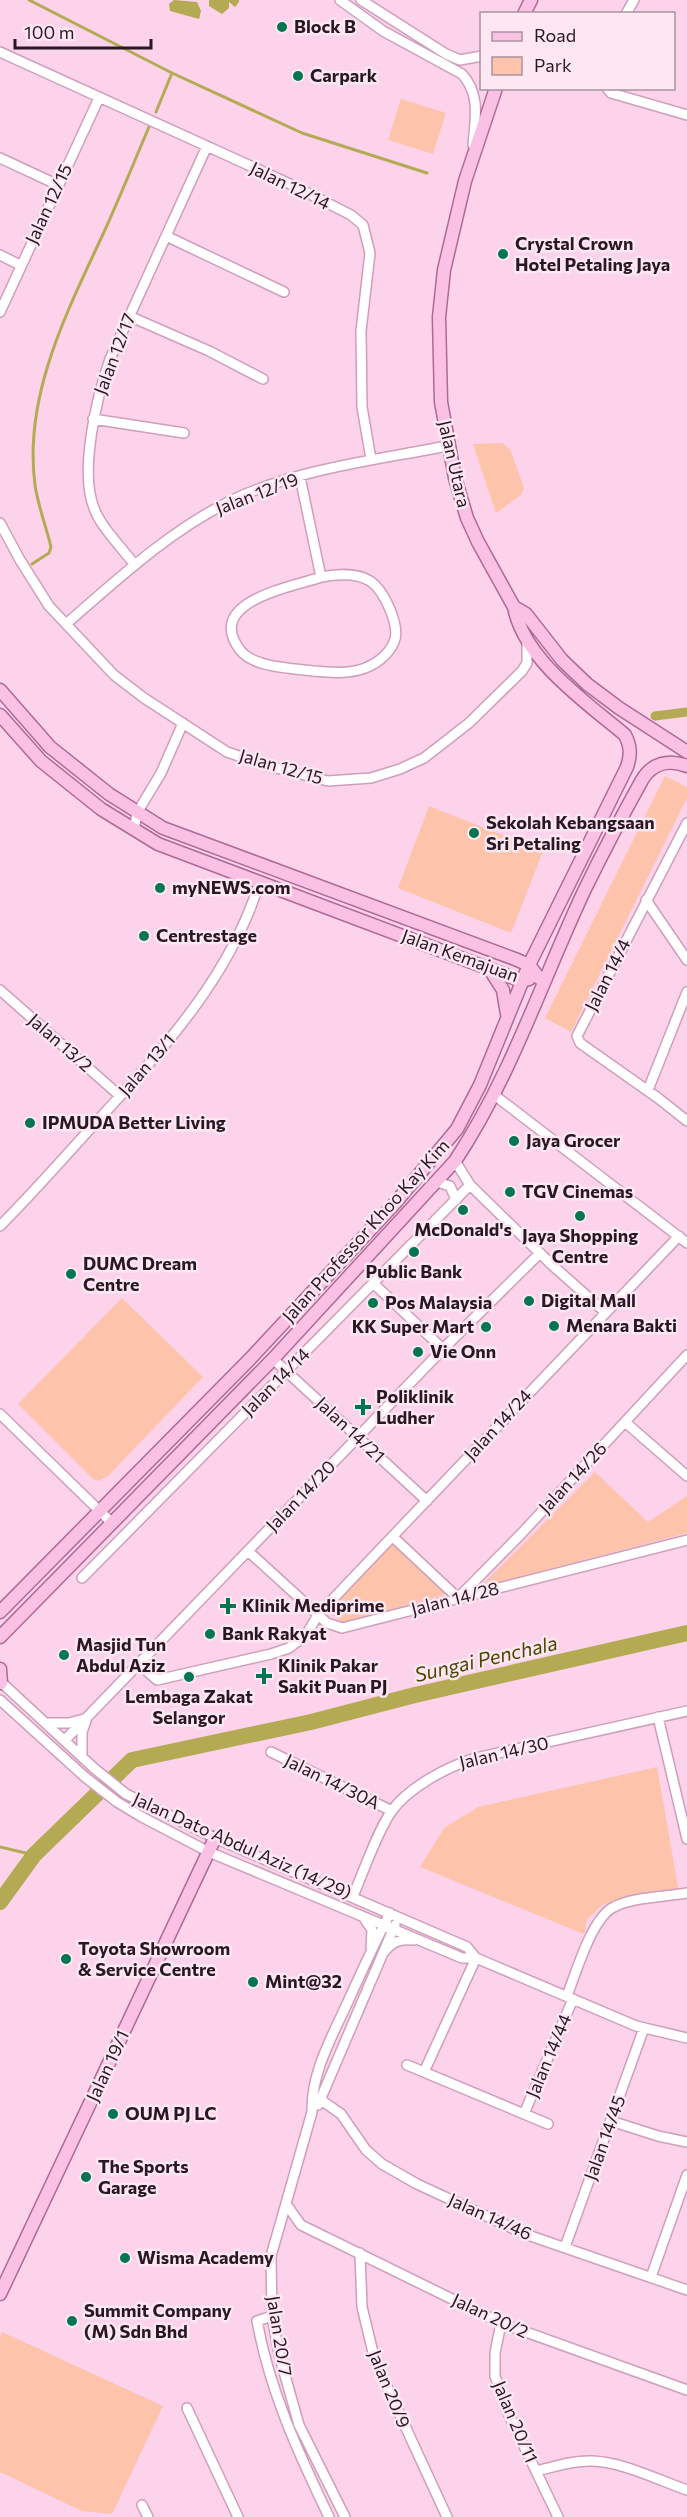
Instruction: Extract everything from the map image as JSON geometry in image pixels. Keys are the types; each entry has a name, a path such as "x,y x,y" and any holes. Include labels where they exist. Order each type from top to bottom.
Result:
{"main road":[{"name":"Jalan Utara","path":"495,90 452,228 444,270 439,317 441,402 447,446 467,518 490,567 514,607 526,614 555,652 587,684 618,708 687,752"},
{"name":"Jalan Professor Khoo Kay Kim","path":"0,1612 317,1288 396,1202 457,1129 480,1085 529,965 627,767 630,745 625,735 565,686 527,642 516,621 514,607"},
{"name":"Jalan Kemajuan","path":"0,690 50,747 137,813 163,828 529,965 539,978 522,981 260,880 158,844 101,808 41,761 0,716"},
{"name":"Jalan Professor Khoo Kay Kim","path":"2,1635 273,1359 455,1161 472,1135 524,1032 585,890 646,774 664,763 679,763 687,766"},
{"path":"511,1056 519,1028 539,978 570,912 585,890"},
{"path":"409,938 416,931 415,922"},
{"path":"488,967 503,990 507,1017"},
{"path":"0,1648 2,1635"},
{"path":"0,1669 1,1682"},
{"name":"Jalan 19/1","path":"0,2294 215,1838"}],"street":[{"path":"340,0 354,4 384,31 462,74 471,83 476,99 473,156"},
{"path":"361,0 446,54 460,60 480,56"},
{"name":"Jalan 12/14","path":"0,52 290,184 351,215 363,225 370,253 361,331 362,407 371,459"},
{"path":"609,90 611,93 687,115"},
{"name":"Jalan 12/15","path":"0,312 99,98"},
{"name":"Jalan 12/17","path":"134,564 94,511 89,494 93,419 101,383 207,146"},
{"path":"0,158 58,185"},
{"path":"166,236 284,292"},
{"path":"0,255 20,265"},
{"path":"129,316 209,351 263,379"},
{"path":"93,419 184,433"},
{"name":"Jalan 12/19","path":"66,624 134,564 168,538 231,501 300,477 371,459 447,446"},
{"path":"300,477 321,577"},
{"name":"Jalan 12/15","path":"0,523 20,560 50,606 114,675 144,698 227,752 328,782 371,778 400,770 424,758 470,723 522,671 527,663 527,642"},
{"path":"353,575 369,580 376,586 388,604 395,627 395,641 385,656 360,670 337,672 269,665 241,651 232,636 234,618 244,604 264,594 321,577 353,575"},
{"path":"134,830 137,813 161,773 183,723"},
{"name":"Jalan 14/4","path":"648,1090 579,1041 578,1034 687,823"},
{"name":"Jalan 13/1","path":"0,1226 181,1026 217,976 244,924 260,880"},
{"path":"646,900 683,946 687,960"},
{"name":"Jalan 13/2","path":"0,990 120,1096"},
{"path":"687,992 648,1090 687,1121"},
{"path":"493,1094 687,1243"},
{"path":"455,1161 470,1185 605,1312"},
{"path":"437,1182 450,1186 456,1200"},
{"name":"Jalan 14/14","path":"82,1578 470,1185"},
{"name":"Jalan 14/24","path":"139,1664 157,1680 271,1654 289,1648 306,1635 318,1615 679,1236"},
{"name":"Jalan 14/20","path":"65,1740 443,1349 540,1253"},
{"path":"373,1283 443,1349"},
{"name":"Jalan 14/26","path":"458,1598 522,1533 687,1355"},
{"name":"Jalan 14/21","path":"273,1359 427,1501"},
{"path":"0,1414 112,1523"},
{"path":"625,1422 687,1476"},
{"path":"393,1537 458,1598"},
{"name":"Jalan 14/28","path":"248,1551 327,1623 342,1628 687,1540"},
{"name":"Jalan Dato Abdul Aziz (14/29)","path":"1,1682 95,1769 126,1794 215,1838 467,1947 476,1958"},
{"path":"0,1700 70,1762"},
{"name":"Jalan 14/30","path":"353,1896 392,1811 412,1792 454,1764 687,1711"},
{"path":"46,1723 69,1723 87,1718"},
{"path":"82,1756 82,1732 87,1718"},
{"path":"658,1718 687,1839"},
{"path":"44,1738 65,1740 65,1749 70,1762"},
{"name":"Jalan 14/30A","path":"272,1752 392,1811"},
{"name":"Jalan Dato Abdul Aziz (14/29)","path":"70,1762 84,1777 117,1802 209,1851 462,1958 476,1958 644,2028 687,2038"},
{"name":"Jalan 14/44","path":"524,2114 570,1997 583,1956 604,1913 624,1903 687,1893"},
{"name":"Jalan 20/7","path":"345,2517 299,2425 279,2354 272,2316 271,2256 312,2112 312,2096 327,2048 370,1952 394,1915"},
{"path":"363,1917 372,1930 370,1952"},
{"name":"Jalan 20/7","path":"312,2112 321,2100 381,1956 388,1927"},
{"path":"381,1956 390,1944 400,1940 420,1940"},
{"path":"424,2072 476,1958"},
{"name":"Jalan 14/45","path":"565,2247 644,2028"},
{"name":"Jalan 14/44","path":"406,2065 548,2124"},
{"name":"Jalan 14/46","path":"321,2100 341,2114 366,2150 382,2164 417,2184 525,2234 687,2290"},
{"path":"611,2121 658,2136 687,2142"},
{"path":"651,2277 687,2175"},
{"name":"Jalan 20/2","path":"286,2204 301,2225 501,2323 687,2390"},
{"path":"279,2229 301,2225"},
{"name":"Jalan 20/9","path":"360,2253 362,2307 375,2361 385,2387 447,2517"},
{"name":"Jalan 20/7","path":"272,2316 257,2321 264,2358 285,2423 329,2517"},
{"name":"Jalan 20/11","path":"501,2323 495,2353 495,2376 509,2415 558,2517"},
{"path":"187,2408 238,2517"},
{"path":"536,2471 569,2463 593,2461 626,2468 687,2490"},
{"path":"142,2505 148,2517"}],"green space":[{"path":"401,99 446,113 433,154 388,140"},
{"path":"502,443 510,449 524,488 521,495 496,513 473,444"},
{"path":"665,776 687,787 687,798 571,1032 545,1018"},
{"path":"429,806 543,851 511,933 398,888"},
{"path":"122,1298 203,1377 108,1476 99,1481 93,1479 18,1404"},
{"path":"595,1472 648,1522 687,1496 687,1533 480,1587"},
{"path":"393,1543 446,1594 344,1623 327,1612"},
{"path":"657,1767 679,1892 602,1905 587,1920 584,1934 420,1867 444,1828 478,1807"},
{"path":"2,2332 163,2406 112,2514 82,2511 0,2472 0,2337"}],"shaded area":[{"path":"174,0 197,2 201,11 199,19 170,11 169,4"},
{"path":"209,0 239,0 239,2 235,7 229,2 229,8 222,14 209,6"}],"waterway":[{"path":"29,0 172,73 302,133 427,173"},
{"path":"156,112 172,73"},
{"path":"32,564 49,553 51,547 36,493 33,451 42,386 63,323 149,127"},
{"path":"655,716 687,712"},
{"name":"Sungai Penchala","path":"0,1902 34,1855 132,1760 311,1722 415,1695 687,1633"},
{"path":"0,1847 34,1855"}],"place":[{"name":"Block B","path":"282,27"},
{"name":"Carpark","path":"298,76"},
{"name":"Crystal Crown Hotel Petaling Jaya","path":"503,254"},
{"name":"Sekolah Kebangsaan Sri Petaling","path":"474,833"},
{"name":"myNEWS.com","path":"160,888"},
{"name":"Centrestage","path":"144,936"},
{"name":"IPMUDA Better Living","path":"30,1123"},
{"name":"Jaya Grocer","path":"514,1141"},
{"name":"TGV Cinemas","path":"510,1192"},
{"name":"McDonald's","path":"463,1210"},
{"name":"Jaya Shopping Centre","path":"580,1216"},
{"name":"Public Bank","path":"414,1252"},
{"name":"DUMC Dream Centre","path":"71,1274"},
{"name":"Digital Mall","path":"529,1301"},
{"name":"Pos Malaysia","path":"373,1303"},
{"name":"Menara Bakti","path":"554,1326"},
{"name":"KK Super Mart","path":"486,1327"},
{"name":"Vie Onn","path":"418,1352"},
{"name":"Poliklinik Ludher","path":"363,1407"},
{"name":"Klinik Mediprime","path":"228,1606"},
{"name":"Bank Rakyat","path":"210,1634"},
{"name":"Masjid Tun Abdul Aziz","path":"64,1655"},
{"name":"Klinik Pakar Sakit Puan PJ","path":"264,1676"},
{"name":"Lembaga Zakat Selangor","path":"189,1677"},
{"name":"Toyota Showroom & Service Centre","path":"66,1959"},
{"name":"Mint@32","path":"253,1982"},
{"name":"OUM PJ LC","path":"113,2114"},
{"name":"The Sports Garage","path":"86,2177"},
{"name":"Wisma Academy","path":"125,2258"},
{"name":"Summit Company (M) Sdn Bhd","path":"72,2321"}]}
